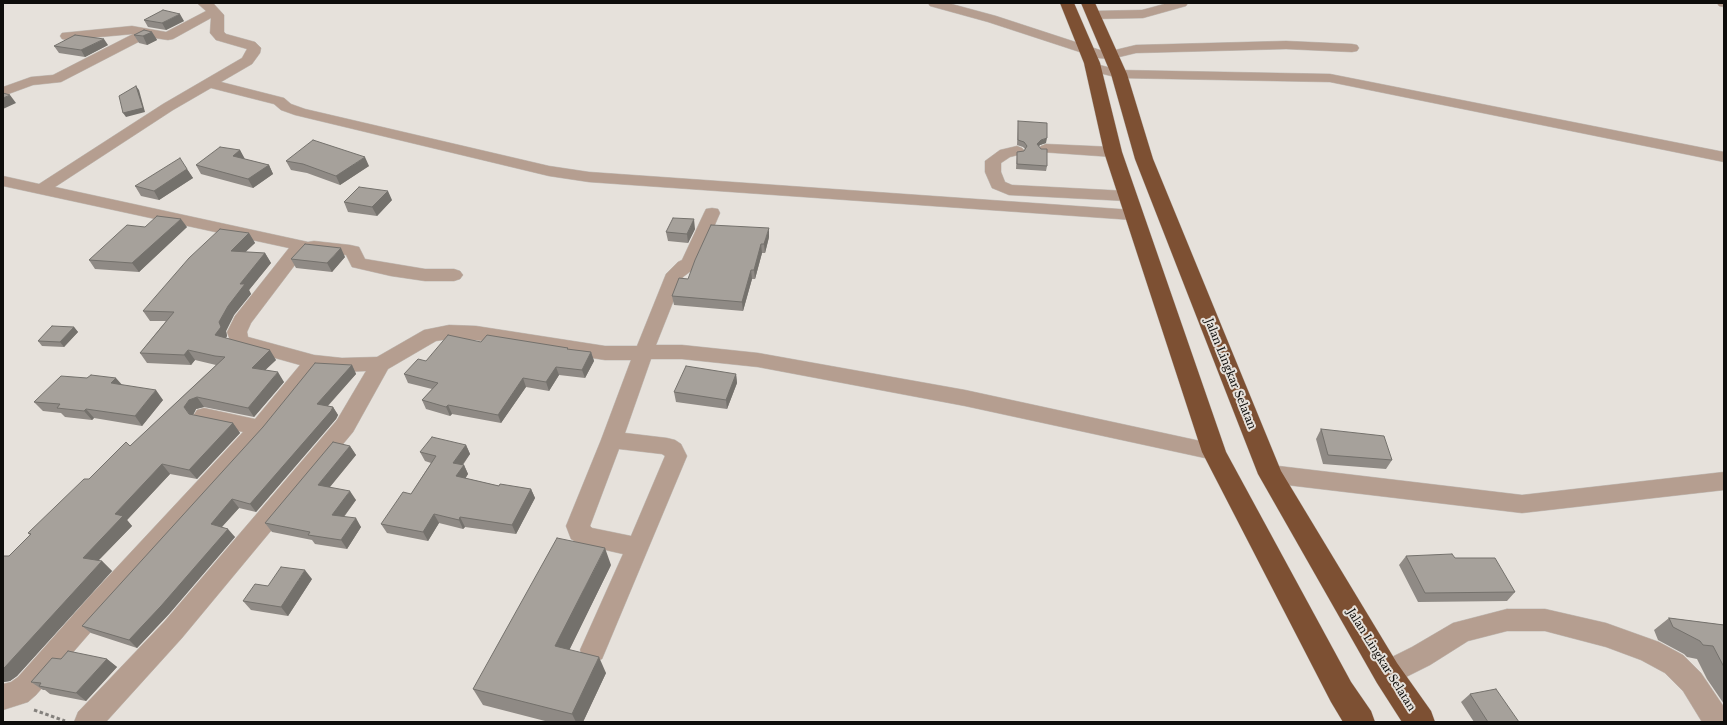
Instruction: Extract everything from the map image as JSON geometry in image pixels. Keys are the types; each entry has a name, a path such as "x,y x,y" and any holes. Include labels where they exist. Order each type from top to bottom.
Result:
{"highway":[{"name":"Jalan Lingkar Selatan","path":"1067,3 1103,62 1144,159 1270,474 1387,673 1420,722"},
{"name":"Jalan Lingkar Selatan","path":"1091,9 1103,62 1113,152 1214,452 1341,692 1360,722"}],"street":[{"path":"40,190 168,107 247,61 253,53 254,48 244,43 221,37 217,33 218,15 208,5 203,3"},
{"path":"934,3 992,19 1103,62 1184,68 1318,69 1339,71 1724,148"},
{"path":"1091,9 1143,14 1182,3"},
{"path":"67,36 127,30 170,35 215,11"},
{"path":"3,92 31,80 56,79 145,33"},
{"path":"1103,62 1136,49 1286,46 1352,48"},
{"path":"1103,62 1330,78 1724,157"},
{"path":"209,83 278,101 286,107 300,112 548,171 589,177 1130,205"},
{"path":"1046,149 1113,152"},
{"path":"1017,151 1005,154 993,161 993,172 998,185 1009,190 1130,205"},
{"path":"3,181 301,245 350,250 353,251 358,263 391,270 425,275 454,275"},
{"path":"638,547 587,537 579,532 578,526 675,274 684,266 689,264 712,212"},
{"path":"301,245 242,321 237,332 239,340 314,362 342,366 381,364 431,335 449,332 476,333 605,353 682,352 758,360 965,398 1214,452"},
{"path":"3,696 18,693 27,686 99,604 260,428 314,362"},
{"path":"88,722 173,630 345,426 381,364"},
{"path":"204,416 260,428"},
{"path":"593,650 676,456 673,450 667,446 612,440"},
{"path":"1270,474 1522,504 1724,481"},
{"path":"1387,673 1421,656 1462,630 1507,620 1545,620 1606,635 1650,651 1674,664 1692,682 1718,722"}],"building":[{"path":"163,10 180,14 162,23 144,20"},
{"path":"144,30 152,32 143,36 134,35"},
{"path":"75,35 104,39 81,50 54,46"},
{"path":"136,86 143,108 123,113 119,96"},
{"path":"3,93 10,95 3,98"},
{"path":"1018,121 1047,123 1047,138 1041,140 1037,144 1041,149 1047,149 1047,166 1017,164 1017,152 1024,151 1027,146 1024,142 1018,140"},
{"path":"313,140 365,157 336,176 303,164 286,161"},
{"path":"220,147 240,150 233,156 269,165 248,179 196,165"},
{"path":"180,158 187,169 154,191 135,186"},
{"path":"359,187 388,191 372,207 344,202"},
{"path":"157,216 181,219 132,263 89,260 127,225 145,227"},
{"path":"673,218 694,219 687,234 666,232"},
{"path":"711,225 769,228 764,244 761,244 754,270 751,270 742,302 672,296 679,278 688,279"},
{"path":"220,229 249,233 231,251 265,253 240,284 245,284 228,306 219,322 221,327 215,335 270,350 252,368 278,372 248,408 197,397 189,400 184,407 189,414 233,423 189,470 162,464 115,514 123,516 83,558 102,561 3,669 3,556 9,556 31,534 28,533 84,479 89,479 126,442 130,446 225,357 188,350 184,355 140,353 174,312 143,311 189,258"},
{"path":"305,244 341,248 327,263 291,259"},
{"path":"52,326 74,327 60,342 38,341"},
{"path":"448,335 481,342 487,335 591,352 582,370 556,367 546,382 523,378 498,415 448,405 446,407 422,400 438,383 404,374 418,359 426,361"},
{"path":"315,363 352,365 317,404 333,407 331,411 250,504 232,499 211,524 228,529 161,606 129,640 82,626 263,427"},
{"path":"686,366 736,374 726,400 674,392"},
{"path":"91,375 116,378 111,383 156,390 135,416 86,409 84,411 57,408 60,404 34,402 61,376 87,378"},
{"path":"1321,429 1384,436 1392,460 1328,455"},
{"path":"432,437 466,445 453,463 464,465 456,476 499,486 500,484 531,489 512,525 460,517 459,520 434,514 423,532 381,524 403,492 411,494 436,456 420,452"},
{"path":"333,442 350,446 318,485 350,491 332,515 356,518 341,540 308,535 310,532 265,523"},
{"path":"557,538 605,548 555,646 599,657 572,714 473,689"},
{"path":"1452,554 1455,558 1495,558 1515,592 1425,593 1406,556"},
{"path":"281,567 305,570 281,607 243,601 255,584 268,586"},
{"path":"1669,618 1724,625 1724,667 1713,646 1703,645 1700,641 1673,627"},
{"path":"68,651 107,659 76,693 39,686 41,683 31,682 52,658 61,659"},
{"path":"1496,689 1519,722 1488,722 1470,694"}]}
